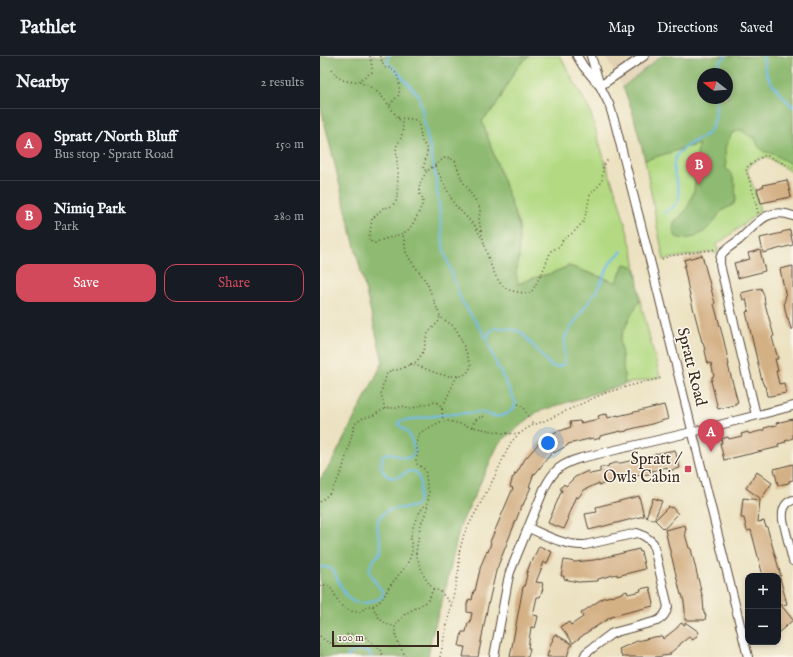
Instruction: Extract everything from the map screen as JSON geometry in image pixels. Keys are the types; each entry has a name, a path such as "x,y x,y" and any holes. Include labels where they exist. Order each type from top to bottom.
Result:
{"street":[{"name":"Spratt Road","path":"577,56 583,66 600,86"},
{"name":"Spratt Road","path":"591,56 600,86 609,104 615,123 748,657"},
{"path":"600,86 644,56"},
{"path":"756,415 721,270 720,258 722,254 766,216 777,213 793,216"},
{"path":"494,657 508,580 548,482 555,472 563,465 581,458 793,406"},
{"path":"793,500 787,503 782,514 793,561"},
{"path":"528,528 561,542 575,545 585,545 637,533 646,536 652,543 668,607 667,612 661,620 657,622 611,634 586,653 584,657"}],"path":[{"path":"360,81 372,72 370,56"},
{"path":"381,56 384,66 386,68 390,68 398,76 400,87 399,95 389,106"},
{"path":"332,69 334,74 345,81 360,81 368,84 382,96 402,123 403,128 401,138 396,147 398,173 397,199 396,202 390,207 384,208 372,219 369,241 375,243 380,240 403,234 410,229 423,201 419,191 422,179 427,171 446,157 450,158 455,161 462,180 480,206 479,220 483,240 493,269 500,283 506,289 530,293 535,287 551,251 560,246 564,239 573,233 582,222 587,210 590,195 602,181 603,166 608,159"},
{"path":"398,118 412,119 418,122 422,141 427,149 423,168 427,171"},
{"path":"758,214 746,170 747,167 766,155 793,168"},
{"path":"434,166 454,204 475,226 483,240"},
{"path":"403,234 406,252 409,258 427,283 440,316 442,319 450,323 457,331 471,366 467,374 463,376 450,377 410,364"},
{"path":"662,259 670,256 719,249 722,254"},
{"path":"385,409 381,394 386,375 391,370 398,370 416,362 426,345 427,335 438,322 440,316"},
{"path":"442,409 458,376"},
{"path":"440,657 459,569 459,553 464,534 494,478 511,442 519,434 534,425 605,393 661,378"},
{"path":"320,502 331,492 337,482 342,471 356,423 385,409 403,406 411,409 435,402 439,404 442,409 443,421"},
{"path":"518,404 524,407 528,417 534,425"},
{"path":"472,427 473,423 480,417 486,417"},
{"path":"451,604 440,592 433,589 424,576 416,553 420,527 427,509 429,492 426,487 426,473 424,469 417,464 418,451 416,443 419,434 443,421 503,433 519,434"},
{"path":"320,586 326,585 333,590 341,606 347,610 361,612 366,606 373,606 381,600 391,584 403,570 411,556 413,545 410,538 414,523 422,507 428,502"},
{"path":"394,626 405,614 428,601 433,589"},
{"path":"373,606 374,610 387,625 394,626"},
{"path":"394,626 397,642 406,657"},
{"path":"320,636 326,641 335,644 348,634 362,634 382,651 382,657"}],"shaded area":[{"path":"605,56 661,56 623,87"}],"green space":[{"path":"320,56 529,56 523,61 510,78 497,104 482,121 519,226 519,258 516,273 518,284 569,266 615,282 617,281 624,264 634,267 637,276 640,300 620,339 625,384 537,412 499,443 460,526 445,591 431,639 428,657 320,657 320,479 332,462 383,362 320,104"},
{"path":"529,56 560,56 590,111 606,165 618,198 634,256 637,276 633,267 624,264 617,281 615,282 569,266 518,284 516,273 519,258 519,226 482,121 497,104 510,78 523,61"},
{"path":"661,56 793,56 793,165 775,155 764,152 758,146 755,138 749,136 741,130 732,133 725,148 726,168 732,175 735,184 736,198 734,204 723,210 705,231 695,237 685,239 676,237 673,230 674,223 686,210 694,191 698,144 645,160 632,110 623,87"},
{"path":"793,114 793,171 788,170 766,157 755,162 748,168 747,171 755,191 760,211 716,245 719,251 716,254 713,252 664,260 645,160"},
{"path":"640,300 660,377 625,384 620,339"}],"building":[{"path":"787,180 791,197 761,203 757,189 764,186 763,185"},
{"path":"790,230 793,245 763,253 760,238"},
{"path":"760,250 765,271 738,278 734,263 750,259 748,253"},
{"path":"702,255 715,303 728,365 738,403 718,409 711,381 712,377 714,376 711,363 708,364 689,292 684,266 686,266 684,260"},
{"path":"793,266 793,329 791,329 785,309 784,302 786,297 780,269"},
{"path":"761,288 774,336 772,337 778,359 775,359 779,384 784,383 786,393 770,396 767,396 765,386 762,381 746,312 749,311 746,299 743,300 741,293"},
{"path":"664,405 668,419 627,431 600,436 600,438 594,440 593,438 568,444 554,453 553,451 535,474 534,473 529,487 531,487 522,505 496,571 478,657 463,657 465,647 459,646 462,632 466,632 472,613 467,612 467,604 469,599 472,600 481,565 487,551 488,552 490,542 513,488 510,487 512,478 525,459 540,442 559,430 560,431 571,427 570,422 580,421 580,423 599,419 598,416 604,414 607,414 608,418"},
{"path":"793,419 793,438 778,444 779,447 724,460 720,443 722,443 721,439 728,437 729,439 742,436 741,434 748,432 749,434 764,430 764,428 777,425 776,423"},
{"path":"675,450 680,468 668,471 667,467 640,476 626,477 599,485 599,483 584,490 578,498 576,496 564,529 548,523 562,490 560,489 564,484 566,486 575,477 588,471 590,474 600,472 600,468 615,463 621,463"},
{"path":"793,464 793,480 789,481 789,483 778,485 774,469"},
{"path":"757,472 772,483 761,499 746,488"},
{"path":"639,496 644,516 589,530 585,514 597,512 596,507"},
{"path":"653,498 662,501 654,520 646,517"},
{"path":"743,498 760,500 758,522 764,521 767,527 780,573 762,573 751,530 747,531 744,518 741,518"},
{"path":"669,506 670,508 672,507 678,514 664,529 655,520"},
{"path":"685,525 685,534 689,548 691,549 703,599 704,614 706,614 705,620 685,620 684,602 665,530"},
{"path":"539,546 552,552 547,563 544,562 536,582 543,583 543,588 540,597 537,597 533,615 538,616 535,628 531,627 528,657 510,657 526,575"},
{"path":"639,549 640,552 641,551 645,569 617,576 617,574 598,579 598,581 578,582 564,579 564,576 561,576 564,560 575,562 594,560"},
{"path":"781,582 787,604 781,605"},
{"path":"650,587 654,604 653,606 611,617 573,643 561,627 565,623 566,624 569,622 571,625 583,617 581,613 603,598 611,597 627,591 628,594 641,591 640,589"},
{"path":"781,605 793,620 781,630"},
{"path":"685,622 699,632 693,640 689,637 670,653 670,655 655,657 622,657 619,649 637,641 654,637 662,636 663,639 681,623 685,625"},
{"path":"555,634 572,644 567,657 547,657"}],"waterway":[{"path":"389,56 387,61 388,64 395,69 419,96 436,178 444,251 461,300 487,340"},
{"path":"717,68 726,56"},
{"path":"763,56 766,73 771,82 793,107"},
{"path":"664,213 673,207 678,201 679,190 674,170 676,156 687,146 708,133 713,125 716,104"},
{"path":"320,567 328,567 333,570 346,596 356,603 376,600 381,597 383,592 372,578 370,572 370,565 378,555 381,548 377,530 378,521 380,517 388,510 408,508 416,505 420,494 418,474 409,471 394,478 387,476 382,467 381,463 383,455 390,453 407,458 413,455 415,450 409,434 398,423 400,421 441,415 483,412 491,416 500,416 510,412 516,403 495,361 487,340 488,334 494,328 511,329 521,332 551,366 556,367 564,364 565,338 568,332 598,288 610,263 622,251"},
{"path":"347,657 353,651 359,650 370,653 371,657"}],"place":[{"name":"Nimiq Park","path":"699,185"},
{"name":"Spratt / North Bluff","path":"711,452"},
{"name":"Spratt / Owls Cabin","path":"688,469"}]}
